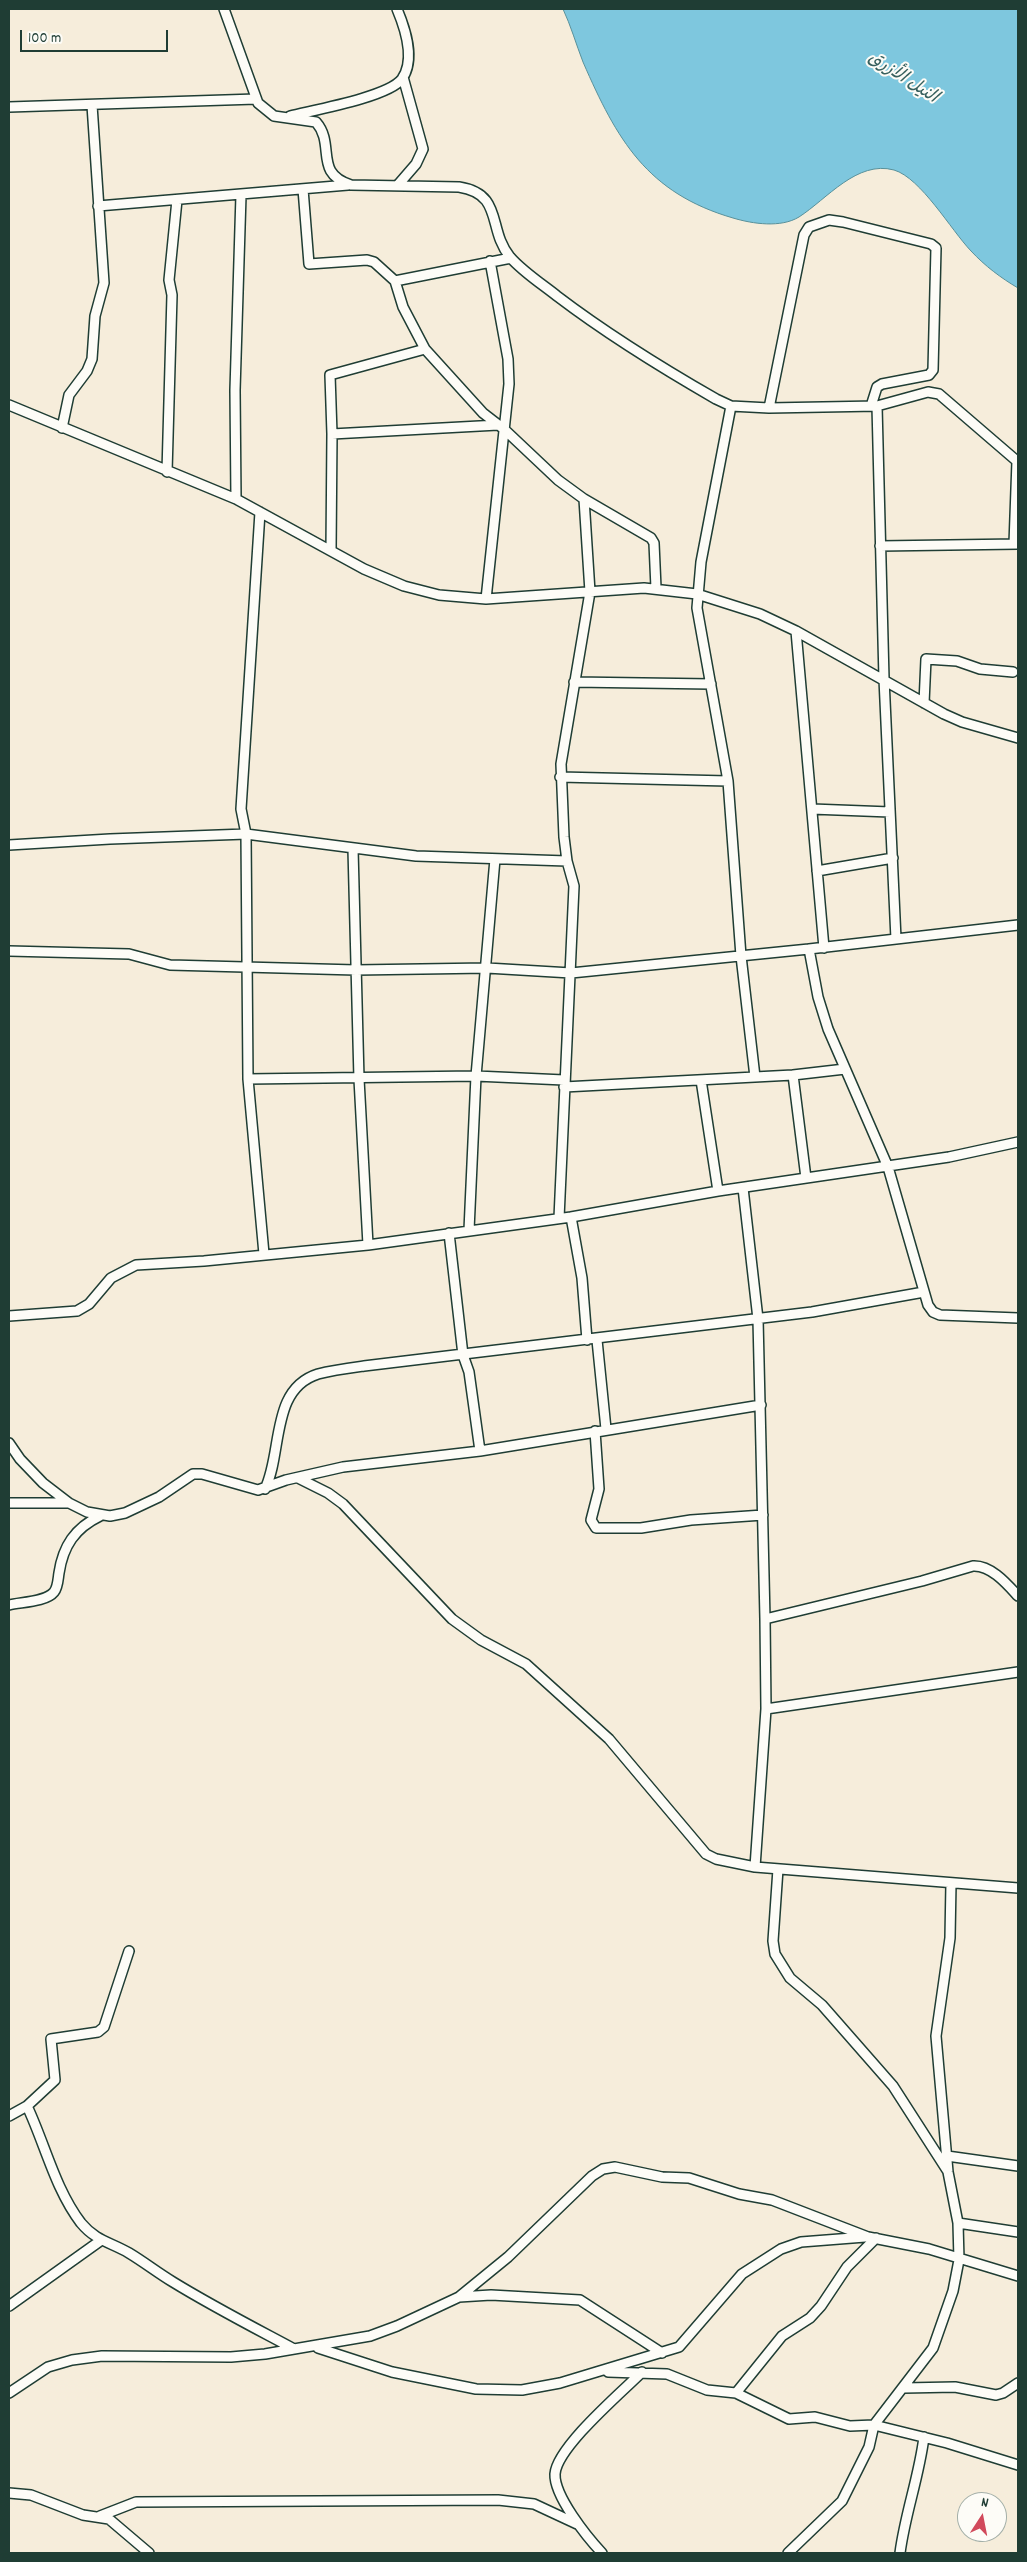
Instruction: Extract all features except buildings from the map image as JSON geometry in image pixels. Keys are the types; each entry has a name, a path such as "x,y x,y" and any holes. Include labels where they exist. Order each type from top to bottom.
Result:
{"street":[{"path":"224,9 256,99 266,111 282,117 316,122 322,133 331,173 335,179 351,185"},
{"path":"396,186 416,164 423,149 403,77 408,46 406,30 397,9"},
{"path":"282,117 380,92 397,84 403,77"},
{"path":"9,107 256,99"},
{"path":"62,428 69,395 87,371 92,358 96,316 104,282 92,105"},
{"path":"98,206 351,185 459,187 472,189 483,195 491,204 496,229 511,258 578,312 684,380 731,406 769,408 874,406 928,392 939,394 1018,462 1016,544 880,546"},
{"path":"303,189 309,264 368,260 374,262 395,281 404,307 424,349 482,413 501,427 538,463 584,498 651,538 654,543 656,588"},
{"path":"236,499 236,381 241,194"},
{"path":"167,472 172,295 169,280 177,200"},
{"path":"769,408 804,235 809,227 829,220 890,233 931,244 936,248 933,370 929,375 882,384 878,388 874,406 896,939"},
{"path":"395,281 511,258"},
{"path":"486,599 501,427 510,384 508,359 490,262"},
{"path":"332,550 330,375 424,349"},
{"path":"9,405 236,499 364,569 404,586 439,595 486,599 656,588 697,594 760,614 796,631 924,703 962,722 1018,738"},
{"path":"731,406 697,594 728,781 741,956 755,1077"},
{"path":"332,434 501,427"},
{"path":"559,1218 574,886 567,861 560,777 590,592 584,498"},
{"path":"260,512 242,820 246,834 248,1079 264,1254"},
{"path":"796,631 824,948"},
{"path":"924,703 926,659 957,661 980,669 1013,672"},
{"path":"574,682 711,684"},
{"path":"560,777 728,781"},
{"path":"812,809 890,812"},
{"path":"9,846 110,839 246,834 416,856 567,861"},
{"path":"353,849 359,1079 368,1244"},
{"path":"817,871 893,858"},
{"path":"469,1230 476,1076 487,968 495,859"},
{"path":"9,951 129,954 170,965 356,970 487,968 571,972 809,950 1018,925"},
{"path":"809,950 818,997 828,1029 888,1167 924,1292 933,1312 940,1315 1018,1318"},
{"path":"248,1079 476,1076 564,1083 701,1080 793,1075 845,1069"},
{"path":"793,1075 806,1178"},
{"path":"701,1080 718,1191"},
{"path":"9,1316 77,1311 89,1304 111,1278 136,1265 368,1244 571,1217 718,1191 888,1167 971,1153 1018,1142"},
{"path":"743,1188 758,1319 765,1619 766,1709 755,1867"},
{"path":"571,1217 606,1429"},
{"path":"449,1233 464,1355 469,1372 480,1451"},
{"path":"265,1489 275,1460 284,1409 289,1394 299,1384 317,1374 364,1366 812,1312 924,1292"},
{"path":"9,1605 47,1596 54,1592 57,1586 61,1558 68,1543 86,1522 100,1516 125,1513 159,1497 193,1474 202,1474 250,1489 265,1489 286,1480 343,1467 480,1451 761,1405"},
{"path":"595,1431 599,1489 592,1520 596,1528 641,1528 691,1520 763,1515"},
{"path":"9,1443 20,1459 43,1483 69,1503 100,1516"},
{"path":"298,1478 328,1493 343,1504 452,1619 481,1640 526,1664 580,1712 609,1739 651,1786 706,1854 716,1859 755,1867 1018,1888"},
{"path":"9,1503 69,1503"},
{"path":"765,1619 981,1565 989,1569 1018,1596"},
{"path":"766,1709 1018,1672"},
{"path":"778,1869 773,1941 775,1954 790,1978 822,2005 893,2086 948,2172"},
{"path":"788,2553 842,2501 870,2447 874,2425 933,2348 953,2290 959,2260 958,2222 948,2172 936,2036 950,1938 951,1883"},
{"path":"9,2116 26,2106 55,2080 51,2039 98,2032 104,2027 129,1951"},
{"path":"26,2106 40,2134 48,2161 68,2201 80,2222 100,2241 129,2253 173,2282 294,2348"},
{"path":"947,2156 1018,2166"},
{"path":"9,2393 48,2367 72,2360 154,2355 231,2357 315,2347 370,2336 397,2326 458,2297 521,2245 592,2176 609,2168 700,2181 739,2194 772,2200 872,2237 922,2247 959,2260 1018,2276"},
{"path":"958,2222 1018,2232"},
{"path":"315,2347 392,2372 490,2391 522,2390 598,2373 680,2347 742,2274 781,2249 801,2242 872,2237"},
{"path":"736,2393 782,2336 810,2318 821,2306 847,2267 872,2237"},
{"path":"9,2306 100,2241"},
{"path":"458,2297 491,2295 580,2300 662,2353"},
{"path":"598,2373 642,2372 667,2374 707,2390 736,2393 789,2419 815,2417 850,2426 874,2425 924,2437 1018,2466"},
{"path":"602,2553 577,2524 556,2482 557,2467 577,2437 642,2372"},
{"path":"904,2388 955,2387 996,2395 1003,2393 1018,2383"},
{"path":"900,2553 905,2519 916,2484 924,2437"},
{"path":"9,2493 31,2495 83,2515 100,2516 116,2523 149,2553"},
{"path":"100,2516 136,2502 498,2500 534,2504 577,2524"}],"water":[{"name":"النيل الأزرق","path":"563,9 1018,9 1018,288 993,271 976,256 915,183 894,170 880,168 855,176 799,217 784,223 775,224 749,222 733,218 703,207 678,194 657,178 639,160 623,139 609,116 583,62"}]}
